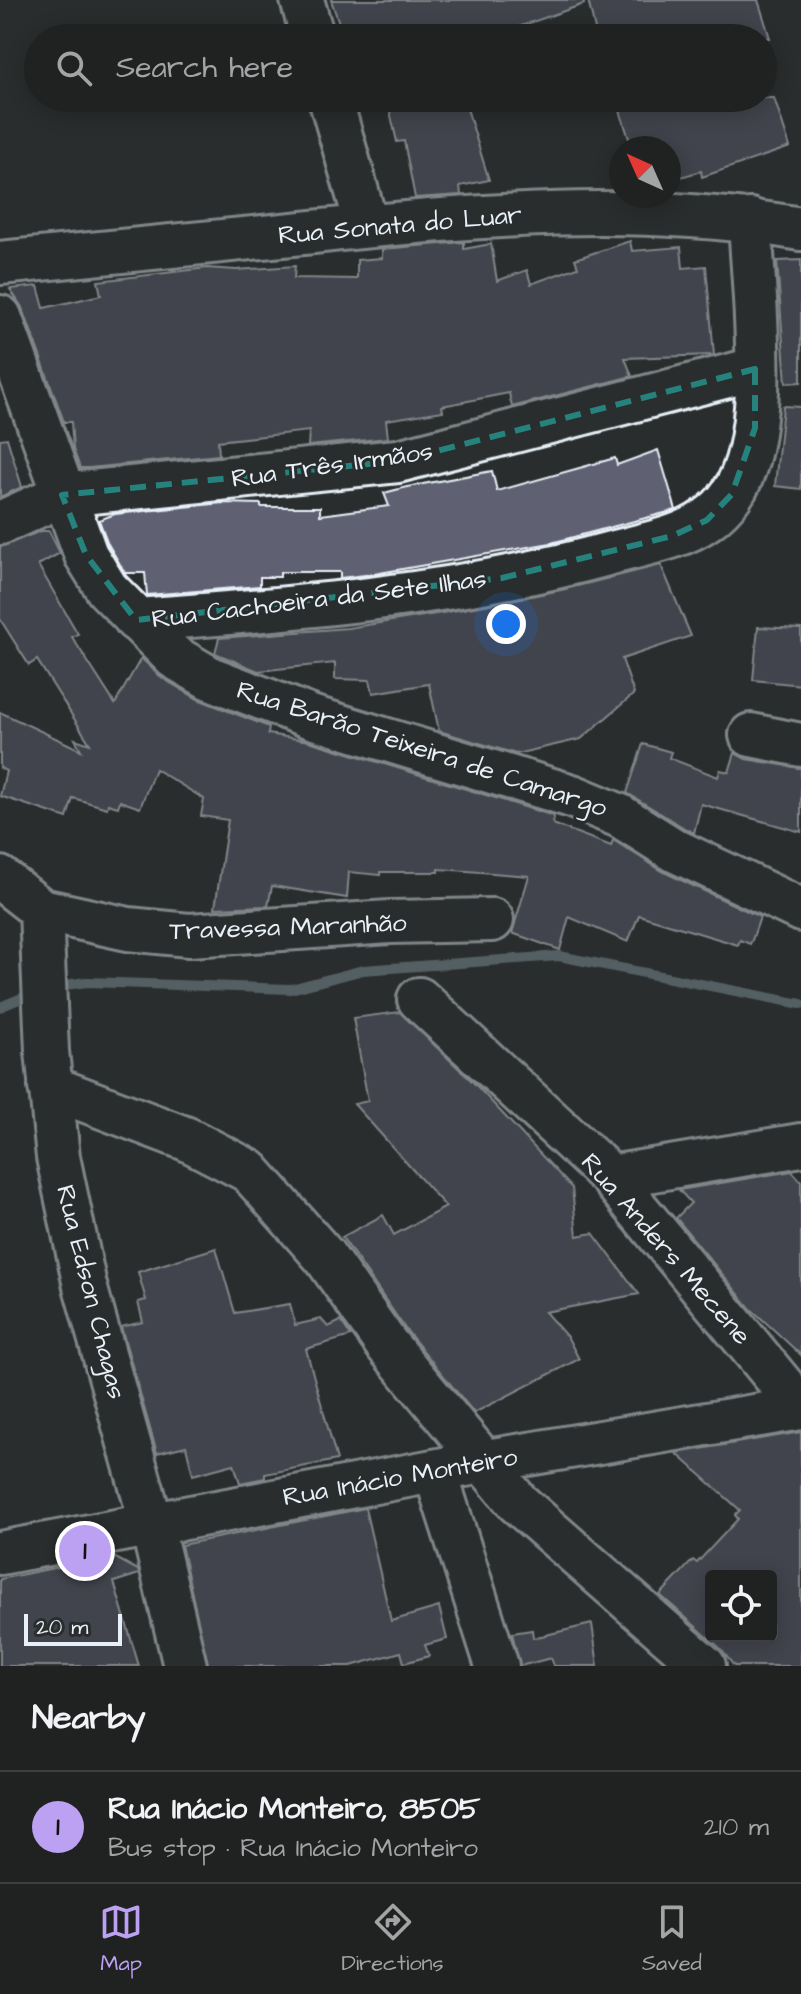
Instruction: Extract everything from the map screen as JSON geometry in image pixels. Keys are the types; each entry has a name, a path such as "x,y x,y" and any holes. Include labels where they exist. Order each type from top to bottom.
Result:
{"street":[{"path":"302,0 309,24"},
{"path":"334,112 367,226"},
{"name":"Rua Sonata do Luar","path":"0,263 367,226 593,210 750,220 801,229"},
{"name":"Rua Cachoeira da Sete Ilhas","path":"136,620 392,595 502,578 672,536 707,520 736,485 746,465 755,428 750,220"},
{"name":"Rua Barão Teixeira de Camargo","path":"0,317 86,555 107,589 174,657 210,678 311,717 572,796 620,816 674,850 801,910"},
{"name":"Rua Três Irmãos","path":"0,523 62,495 398,461 755,369"},
{"path":"751,735 801,745"},
{"name":"Travessa Maranhão","path":"0,878 41,910 128,929 189,935 390,922 492,920"},
{"name":"Rua Edson Chagas","path":"41,910 50,1087 58,1157 85,1286 151,1522 185,1666"},
{"name":"Rua Anders Mecene","path":"419,999 611,1177 801,1408"},
{"path":"50,1087 187,1139 249,1171 325,1257 387,1345 481,1462 537,1521 704,1666"},
{"path":"611,1177 801,1145"},
{"name":"Rua Inácio Monteiro","path":"0,1553 481,1462 801,1408"},
{"path":"435,1471 497,1666"}],"highlighted area":[{"path":"755,369 755,428 732,494 707,520 672,536 502,578 136,620 86,555 62,495 398,461"}],"building":[{"path":"331,0 583,0 584,4 526,24 339,24"},
{"path":"588,0 758,0 766,24 594,24"},
{"path":"777,107 790,147 702,177 701,171 681,177 681,136 628,136 620,112 777,112"},
{"path":"390,112 468,112 489,180 460,186 461,195 415,198 404,141 397,142"},
{"path":"630,241 632,251 681,247 683,268 706,266 714,355 625,358 632,376 512,407 509,393 442,406 443,411 386,420 388,438 308,446 309,431 218,441 219,455 89,468 80,468 73,449 71,422 64,422 23,309 10,289 38,286 44,308 101,295 98,281 207,268 236,270 295,266 294,278 357,279 357,260 382,258 382,249 464,242 464,249 491,244 497,281 527,270 531,284 578,267 575,259"},
{"path":"801,260 801,382 786,383 777,261"},
{"path":"783,406 801,407 801,489 775,486"},
{"path":"7,438 22,487 0,497 0,439"},
{"path":"658,450 676,510 551,543 374,574 340,578 340,572 280,572 280,577 260,577 260,586 147,595 145,573 125,573 108,544 99,520 115,514 223,503 261,504 261,507 320,507 320,515 389,506 384,493 407,487 492,471 497,491 615,458 617,465"},
{"path":"41,531 49,531 60,553 38,565 78,634 72,637 115,704 141,658 162,678 198,699 269,727 268,734 309,741 554,816 553,824 611,846 613,840 664,872 760,917 750,944 740,940 738,945 639,915 628,942 569,917 560,950 512,933 529,876 439,869 439,872 380,872 380,875 349,872 347,898 272,886 268,906 215,908 228,820 201,816 204,799 155,769 140,808 120,801 118,807 108,804 107,808 73,798 67,818 0,796 6,771 0,768 0,712 81,750 75,739 90,744 37,660 29,665 0,619 0,547"},
{"path":"661,565 691,636 622,659 634,694 581,739 516,754 439,731 429,684 373,693 370,680 335,679 335,663 258,671 215,653 219,638 348,628 442,613 561,590"},
{"path":"758,627 801,629 801,685 753,680"},
{"path":"643,744 671,752 669,758 718,777 720,770 729,772 735,753 746,759 801,768 801,832 701,804 694,833 686,829 627,793"},
{"path":"400,1012 474,1083 572,1188 577,1236 593,1233 639,1294 545,1312 568,1338 579,1359 474,1413 406,1330 342,1237 383,1215 394,1235 446,1207 354,1104 368,1101 353,1018"},
{"path":"792,1171 801,1181 801,1355 750,1308 676,1218 691,1203 679,1190"},
{"path":"216,1248 235,1313 290,1304 295,1325 321,1319 328,1327 341,1321 351,1336 306,1349 337,1460 265,1474 265,1478 240,1483 234,1464 193,1475 186,1446 157,1453 121,1327 143,1322 138,1302 146,1300 138,1272"},
{"path":"801,1432 801,1666 734,1666 713,1642 777,1642 777,1570 705,1570 705,1635 660,1595 693,1560 697,1563 738,1519 735,1515 740,1510 676,1453"},
{"path":"365,1508 391,1621 439,1607 447,1639 425,1645 429,1656 404,1663 401,1652 351,1666 208,1666 181,1545"},
{"path":"112,1556 138,1570 139,1574 114,1582 139,1666 0,1666 0,1579"},
{"path":"592,1624 598,1666 554,1666 551,1658 520,1666 512,1633 532,1630 533,1638"}],"waterway":[{"path":"57,986 87,982 291,989 363,970 559,956 801,1004"},
{"path":"0,1007 24,997"}],"place":[{"name":"Rua Inácio Monteiro, 8505","path":"85,1551"}]}
